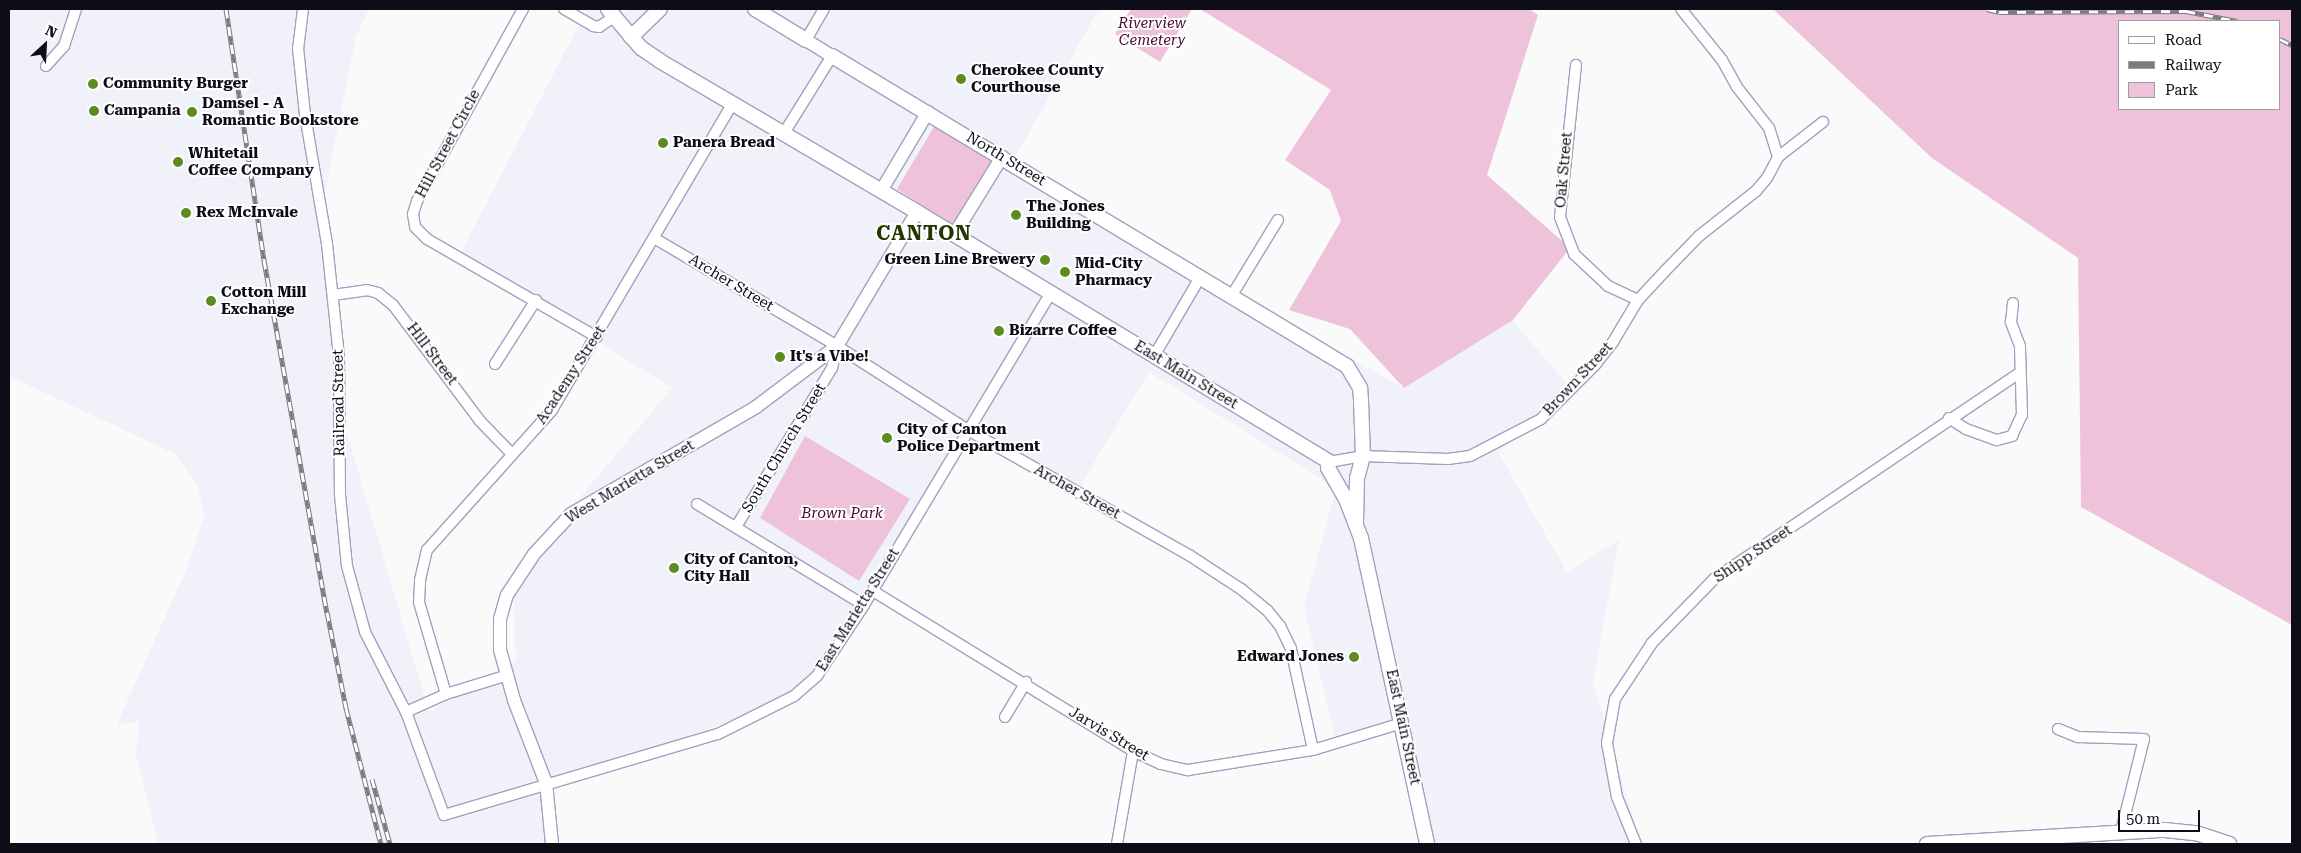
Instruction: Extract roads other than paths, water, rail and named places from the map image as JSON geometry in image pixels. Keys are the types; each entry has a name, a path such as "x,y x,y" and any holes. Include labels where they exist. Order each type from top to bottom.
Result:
{"main road":[{"path":"631,37 660,9"},
{"name":"North Street","path":"755,9 806,40"},
{"name":"East Main Street","path":"611,13 631,37 654,57 917,212 1329,462 1328,468 1356,523 1402,723 1427,844"},
{"name":"North Street","path":"832,56 1340,361 1355,378 1360,394 1363,456"},
{"name":"East Main Street","path":"1356,523 1357,478 1363,456"},
{"path":"1927,844 2122,832 2196,832 2229,844"}],"street":[{"path":"46,66 64,46 76,9"},
{"name":"Railroad Street","path":"303,9 298,48 333,295 339,357 340,495 347,566 365,632 406,712 430,783 444,815 546,783"},
{"name":"Hill Street Circle","path":"523,9 417,201 413,214 415,227 426,239 536,300 597,337"},
{"path":"564,9 593,26 599,27 611,13"},
{"path":"806,40 824,9"},
{"path":"1680,9 1722,60 1737,87 1769,128 1778,157"},
{"name":"North Street","path":"806,40 832,56"},
{"path":"784,133 832,56"},
{"name":"Oak Street","path":"1576,65 1560,217 1574,254 1608,286 1638,300"},
{"name":"Academy Street","path":"446,694 419,602 422,562 426,550 552,410 597,337 733,103"},
{"path":"881,191 928,112"},
{"name":"Brown Street","path":"1363,456 1448,459 1470,456 1513,435 1541,418 1595,365 1614,342 1638,300 1699,236 1756,191 1778,157 1823,122"},
{"path":"954,235 1002,157"},
{"name":"South Church Street","path":"736,527 832,368 837,346 917,212"},
{"path":"1232,295 1278,220"},
{"name":"Archer Street","path":"654,238 837,346 968,430 1189,555 1241,588 1267,610 1280,626 1291,649 1313,750"},
{"path":"1154,356 1201,276"},
{"name":"Hill Street","path":"333,295 367,290 378,293 393,305 480,421 512,454"},
{"name":"East Marietta Street","path":"546,783 718,734 788,699 817,676 864,605 1051,293"},
{"path":"495,364 536,300"},
{"path":"1949,418 1966,429 1997,440 2012,436 2022,416 2019,373 2020,346 2011,322 2013,303"},
{"name":"West Marietta Street","path":"552,844 546,783 508,675 498,636 502,611 522,571 555,528 571,514 756,407 837,346"},
{"name":"Shipp Street","path":"1636,844 1617,797 1607,743 1615,699 1652,643 1714,579 1876,472 1949,418 2019,373"},
{"path":"1329,462 1363,456"},
{"path":"698,504 864,605"},
{"name":"Jarvis Street","path":"872,591 1026,682 1133,751 1161,764 1188,770 1313,750 1402,723"},
{"path":"406,712 446,694 508,675"},
{"path":"1005,717 1026,682"},
{"path":"2058,729 2078,736 2144,739 2122,832"},
{"path":"1116,844 1133,751"}],"railway":[{"path":"226,9 264,260 327,612 346,708 381,844"},
{"path":"1987,9 1999,12 2186,11 2232,20"},
{"path":"2281,40 2292,45"},
{"path":"372,779 390,844"}],"place":[{"name":"Cherokee County Courthouse","path":"961,79"},
{"name":"Community Burger","path":"93,84"},
{"name":"Campania","path":"94,111"},
{"name":"Damsel - A Romantic Bookstore","path":"192,112"},
{"name":"Panera Bread","path":"663,143"},
{"name":"Whitetail Coffee Company","path":"178,162"},
{"name":"Rex McInvale","path":"186,213"},
{"name":"The Jones Building","path":"1016,215"},
{"name":"Green Line Brewery","path":"1045,260"},
{"name":"Mid-City Pharmacy","path":"1065,272"},
{"name":"Cotton Mill Exchange","path":"211,301"},
{"name":"Bizarre Coffee","path":"999,331"},
{"name":"It's a Vibe!","path":"780,357"},
{"name":"City of Canton Police Department","path":"887,438"},
{"name":"City of Canton, City Hall","path":"674,568"},
{"name":"Edward Jones","path":"1354,657"}],"district":[{"name":"CANTON","path":"924,233"}],"park label":[{"name":"Riverview Cemetery","path":"1152,32"},
{"name":"Brown Park","path":"842,514"}]}
